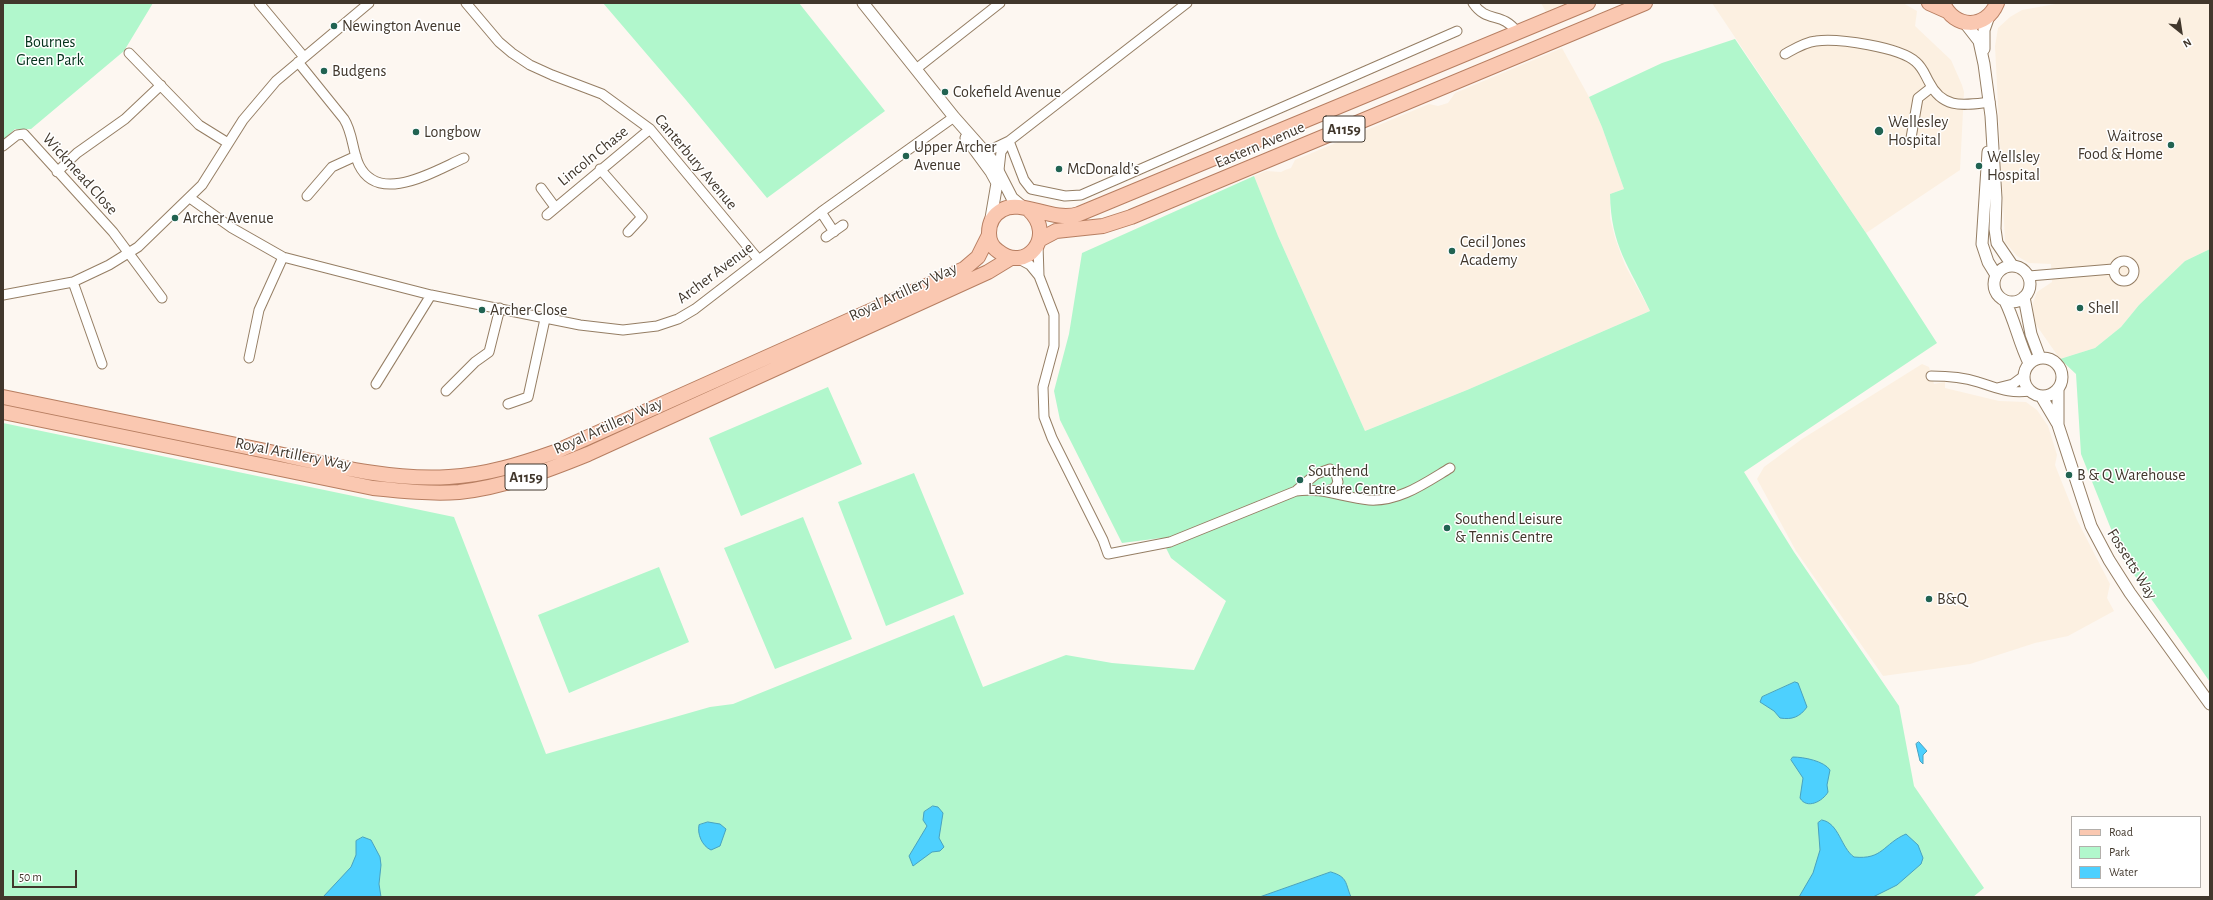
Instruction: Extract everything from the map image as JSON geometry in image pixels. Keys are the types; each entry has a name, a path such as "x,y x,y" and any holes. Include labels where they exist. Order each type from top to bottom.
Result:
{"main road":[{"name":"Eastern Avenue","path":"989,231 994,215 1004,208 1013,206 1066,217 1079,214 1588,3"},
{"name":"Eastern Avenue","path":"1014,258 1026,256 1039,242 1056,231 1103,226 1131,217 1645,3"},
{"path":"1929,3 1945,7 1956,19 1965,23 1979,22 1989,16 1997,3"},
{"path":"1026,209 1036,216 1040,224 1039,242"},
{"path":"989,231 995,249 1014,258"},
{"name":"Royal Artillery Way","path":"3,397 336,466 401,476 449,477 473,475 518,465 555,452 964,269 978,257 989,231"},
{"name":"Royal Artillery Way","path":"3,412 373,488 416,492 459,492 499,485 539,474 588,454 973,279 1014,258"}],"street":[{"path":"259,3 349,126 356,156 360,166 370,178 391,185 407,182 464,158"},
{"path":"3,295 73,282 109,266 129,253 190,198 202,185 228,143 260,99 301,59 369,3"},
{"name":"Canterbury Avenue","path":"466,3 499,42 518,57 552,75 602,94 650,129 758,260"},
{"path":"863,3 954,117 986,152 995,171 1012,198 1026,209"},
{"path":"916,69 1000,3"},
{"path":"986,152 1009,141 1187,3"},
{"path":"1473,3 1479,12 1485,16 1504,20 1517,32"},
{"path":"1984,64 1984,30 1989,16"},
{"path":"1965,23 1979,41 1990,102 1996,236 2002,251 2012,265 2025,270 2029,276 2030,288 2024,298 2018,301 2005,301"},
{"path":"1009,141 1024,180 1031,189 1065,196 1080,195 1456,31"},
{"path":"1785,54 1814,41 1844,40 1911,58 1922,67 1938,96 1949,103 1965,105 1990,102"},
{"path":"129,52 199,125 228,143"},
{"path":"57,172 77,153 125,119 161,85"},
{"path":"1911,138 1918,98 1932,87"},
{"path":"1991,116 1982,244 1988,262 1996,275"},
{"path":"954,117 967,140 995,171"},
{"name":"Archer Avenue","path":"190,198 232,228 283,257 431,295 500,308 545,319 616,330 637,329 657,326 678,319 695,310 821,212 954,117"},
{"name":"Lincoln Chase","path":"547,215 600,169 650,129"},
{"name":"Wickmead Close","path":"3,146 17,135 24,134 113,232 162,298"},
{"path":"989,231 997,183 995,171 1001,152 1009,141"},
{"path":"307,196 332,167 356,156"},
{"path":"600,169 642,217 628,232"},
{"name":"Lincoln Chase","path":"541,188 555,207"},
{"path":"821,212 834,232"},
{"path":"826,237 843,225"},
{"path":"1039,242 1039,276"},
{"path":"249,358 259,310 283,257"},
{"path":"1014,258 1030,265 1039,276 1050,300 1055,325 1054,346 1043,387 1044,417 1052,438 1103,540 1108,554 1170,542 1296,491 1316,474 1330,469 1336,474 1338,482 1335,488 1327,491"},
{"path":"2012,265 2000,270 1996,275 1994,287 1996,293 2005,301 2013,317 2022,348 2030,363"},
{"path":"2029,276 2113,269"},
{"path":"73,282 102,364"},
{"path":"376,384 431,295"},
{"path":"1995,388 2012,384 2024,376 2030,363 2040,358 2031,334 2024,298"},
{"path":"446,391 475,362 489,352 500,308"},
{"path":"508,404 528,397 545,319"},
{"name":"Fossetts Way","path":"2040,358 2052,360 2059,367 2062,377 2058,389 2058,425"},
{"path":"1931,376 1952,376 1977,381 1995,388 2015,393 2030,391 2042,396 2048,395 2058,389"},
{"path":"2024,376 2025,383 2030,391"},
{"name":"Fossetts Way","path":"2042,396 2058,425 2091,526 2109,560 2134,600 2210,704"},
{"path":"1296,491 1327,491 1367,500 1388,499 1415,489 1450,468"}],"shaded area":[{"path":"1541,3 1567,3 1546,12"},
{"name":"Wellesley Hospital","path":"1712,3 1903,3 1917,11 1915,26 1951,60 1964,92 1960,170 1866,233"},
{"path":"2061,3 2208,3 2210,7 2210,249 2185,261 2139,305 2121,327 2095,348 2060,359 2032,319 2033,303 2037,292 2052,282 2051,264 2029,263 2017,256 2005,242 1995,46 1998,28 2010,17 2022,10"},
{"name":"Cecil Jones Academy","path":"1562,48 1589,97 1602,127 1624,189 1610,194 1610,218 1615,238 1625,265 1650,311 1467,390 1365,431 1278,236 1254,176 1266,171 1281,172 1291,168 1295,160 1429,104 1438,106 1448,103 1455,93"},
{"path":"1922,364 1929,367 1934,384 1945,382 1945,388 1999,401 2026,402 2037,410 2048,426 2057,455 2055,465 2077,520 2110,584 2107,598 2114,611 2068,636 2035,643 1970,664 1883,676 1796,551 1757,479 1764,467 1802,439"}],"green space":[{"name":"Bournes Green Park","path":"3,3 153,3 124,51 31,129 15,129 3,140"},
{"path":"603,3 799,3 885,111 767,198"},
{"path":"1735,39 1866,233 1937,343 1744,472 1794,552 1899,706 1914,786 1984,888 1973,897 3,897 3,423 454,517 546,754 710,707 733,704 954,615 983,687 1066,655 1112,663 1194,670 1226,601 1171,558 1161,538 1122,543 1060,420 1054,391 1069,334 1082,253 1254,176 1278,236 1365,431 1467,390 1650,311 1622,255 1614,228 1610,194 1624,189 1602,127 1589,97 1662,63"},
{"path":"2210,249 2210,682 2123,559 2081,454 2076,374 2060,359 2095,348 2121,327 2139,305 2185,261"},
{"path":"828,387 862,464 741,516 709,438"},
{"path":"914,473 964,594 886,626 838,502"},
{"path":"803,517 852,639 775,669 724,548"},
{"path":"659,567 689,642 569,693 538,615"}],"water":[{"path":"1795,682 1798,683 1807,707 1799,715 1788,719 1780,718 1774,711 1760,702 1762,697"},
{"path":"1919,742 1927,751 1923,755 1923,764 1920,761 1916,744"},
{"path":"1793,757 1819,762 1830,770 1827,785 1828,792 1819,801 1811,804 1803,802 1800,798 1803,778 1791,760"},
{"path":"933,806 938,807 943,813 939,838 944,847 940,851 932,852 913,866 909,856 927,826 923,820 924,812"},
{"path":"1822,820 1828,822 1832,826 1846,848 1854,857 1864,857 1877,854 1892,842 1906,834 1918,845 1923,858 1921,864 1897,885 1873,897 1799,897 1813,873 1820,850 1818,823"},
{"path":"708,822 720,824 726,829 720,846 711,850 703,843 699,832 699,825"},
{"path":"363,837 371,840 380,857 381,865 379,884 381,897 323,897 351,867 356,855 356,841"},
{"path":"1331,872 1343,878 1347,884 1351,897 1260,897"}],"place":[{"name":"Newington Avenue","path":"334,26"},
{"name":"Budgens","path":"324,71"},
{"name":"Cokefield Avenue","path":"945,92"},
{"name":"Wellesley Hospital","path":"1879,131"},
{"name":"Longbow","path":"416,132"},
{"name":"Waitrose Food & Home","path":"2171,145"},
{"name":"Upper Archer Avenue","path":"906,156"},
{"name":"Wellsley Hospital","path":"1979,166"},
{"name":"McDonald's","path":"1059,169"},
{"name":"Archer Avenue","path":"175,218"},
{"name":"Cecil Jones Academy","path":"1452,251"},
{"name":"Shell","path":"2080,308"},
{"name":"Archer Close","path":"482,310"},
{"name":"B & Q Warehouse","path":"2069,475"},
{"name":"Southend Leisure Centre","path":"1300,480"},
{"name":"Southend Leisure & Tennis Centre","path":"1447,528"},
{"name":"B&Q","path":"1929,599"}]}
